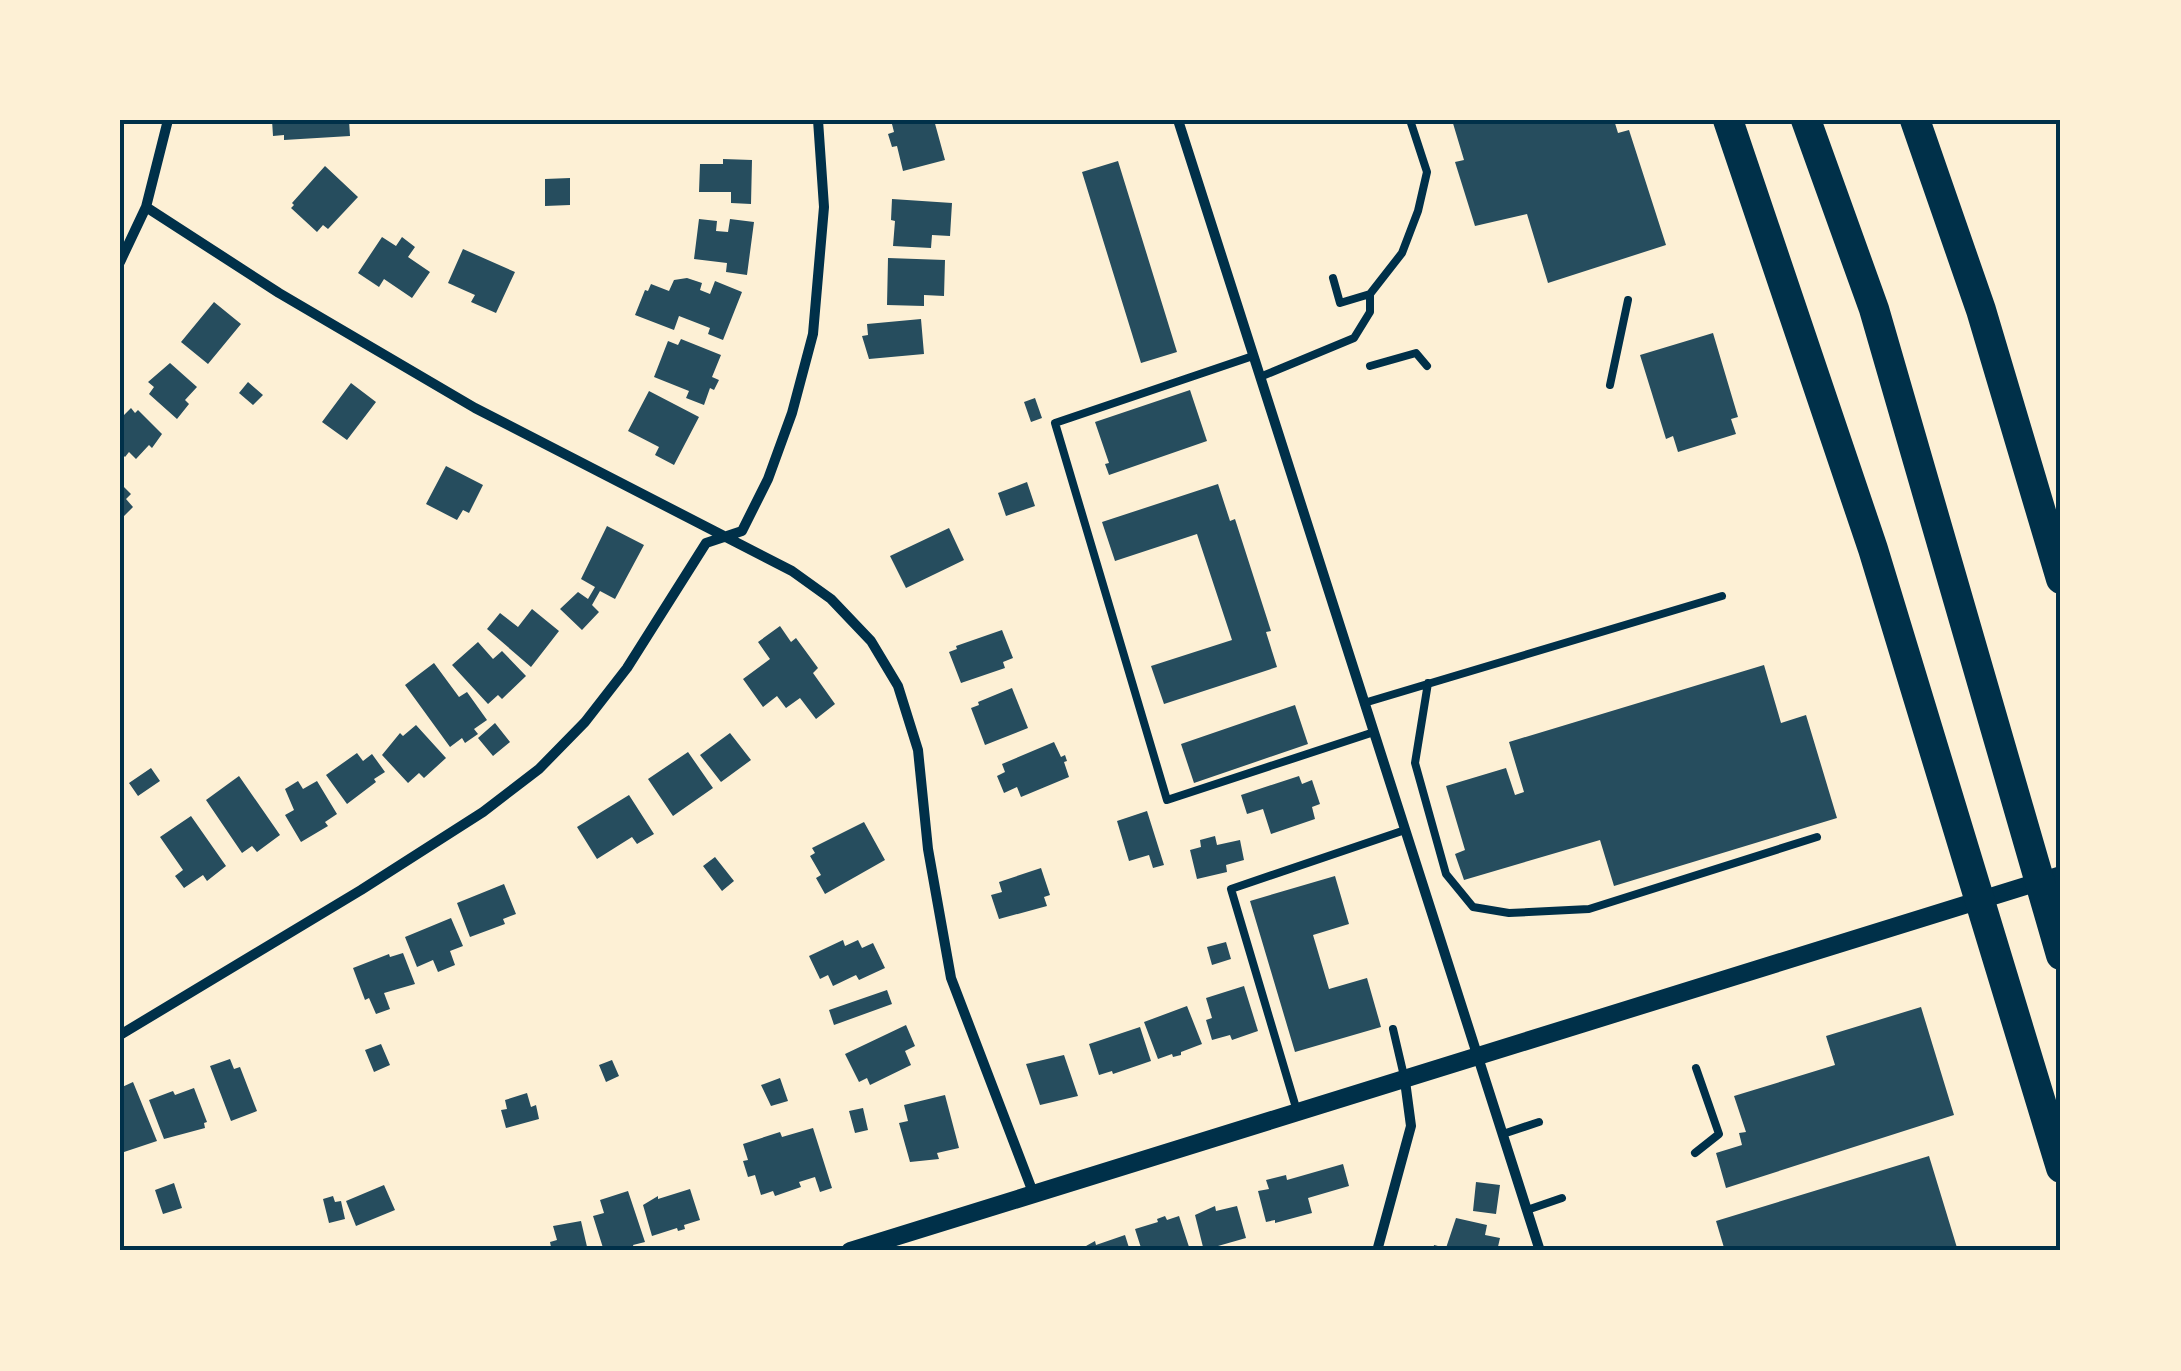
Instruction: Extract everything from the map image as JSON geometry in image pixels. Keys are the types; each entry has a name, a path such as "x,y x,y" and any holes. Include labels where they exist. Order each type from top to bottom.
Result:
{"highway":[{"path":"1728,120 1873,550 2061,1168"},
{"path":"1806,120 1874,309 2061,955"},
{"path":"1915,120 1981,310 2061,579"}],"street":[{"path":"120,262 146,207 168,120"},
{"path":"120,1035 376,880 483,812 539,769 585,722 627,668 706,543 742,531 768,478 792,413 812,334 824,207 818,120"},
{"path":"1178,120 1540,1251"},
{"path":"146,207 280,293 475,408 792,571 832,599 871,641 898,686 918,750 928,850 951,978 1034,1194"},
{"path":"850,1251 2061,876"},
{"path":"1376,1251 1411,1126 1406,1081"}],"lane":[{"path":"1332,278 1340,303 1370,294 1402,254 1418,212 1427,172 1410,120"},
{"path":"1260,377 1354,338 1370,312 1370,294"},
{"path":"1610,385 1628,300"},
{"path":"1370,366 1416,353 1427,366"},
{"path":"1254,356 1055,422 1167,800 1374,732"},
{"path":"1364,703 1722,596"},
{"path":"1428,683 1415,763 1446,874 1473,908 1509,913 1589,909 1818,837"},
{"path":"1298,1114 1231,889 1405,830"},
{"path":"1393,1030 1406,1081"},
{"path":"1694,1154 1719,1134 1696,1068"},
{"path":"1503,1134 1539,1122"},
{"path":"1527,1210 1562,1198"}],"building":[{"path":"272,120 349,120 350,136 284,140 284,135 273,136"},
{"path":"891,120 934,120 945,160 903,171 897,146 892,147 888,134 894,132"},
{"path":"1452,120 1614,120 1618,133 1629,130 1666,245 1548,283 1527,214 1475,226 1455,162 1464,160"},
{"path":"723,159 752,160 751,204 731,203 731,192 699,192 700,164 723,164"},
{"path":"1118,161 1177,352 1141,363 1082,172"},
{"path":"325,166 358,197 328,229 323,225 317,232 291,208"},
{"path":"570,178 570,205 545,206 545,179"},
{"path":"892,199 952,203 950,236 932,235 931,248 893,246"},
{"path":"699,219 717,221 716,231 728,232 730,219 754,222 747,275 726,272 727,263 694,259"},
{"path":"382,237 396,246 402,237 415,247 408,257 430,272 412,298 384,279 379,287 358,273"},
{"path":"463,249 515,272 496,313 471,302 475,295 448,283"},
{"path":"888,258 945,260 944,296 924,295 924,306 887,305"},
{"path":"687,278 702,283 700,290 710,294 715,281 742,292 723,340 708,334 710,328 679,316 674,330 635,315 651,284 669,291 674,280"},
{"path":"214,302 241,324 208,364 181,342"},
{"path":"921,319 924,354 869,359 862,336 868,335 867,324"},
{"path":"1713,333 1738,417 1731,419 1736,434 1678,452 1673,436 1666,439 1640,355"},
{"path":"681,339 721,355 712,377 719,380 714,390 710,388 704,405 686,398 689,391 654,377 668,341 678,345"},
{"path":"170,363 197,387 185,400 189,404 177,419 149,394 154,387 148,382"},
{"path":"248,382 263,395 253,405 239,393"},
{"path":"351,383 376,402 347,440 322,422"},
{"path":"1190,390 1207,441 1109,475 1105,464 1109,463 1095,422"},
{"path":"649,391 699,417 674,465 655,455 659,447 628,431"},
{"path":"1035,398 1042,418 1031,422 1024,402"},
{"path":"131,408 162,434 152,448 149,445 136,459 129,452 125,457 120,452 120,419"},
{"path":"446,466 483,485 469,513 463,510 457,520 426,504"},
{"path":"1027,482 1035,506 1006,516 998,493"},
{"path":"120,483 131,494 126,499 133,507 120,520"},
{"path":"1218,484 1230,521 1235,519 1271,631 1266,632 1277,667 1164,704 1151,666 1232,640 1197,534 1115,561 1102,522"},
{"path":"607,526 644,545 615,599 600,591 592,605 599,612 582,630 560,609 578,592 588,599 595,587 581,579"},
{"path":"949,528 964,560 906,588 890,556"},
{"path":"532,609 559,631 531,667 487,629 500,613 518,627"},
{"path":"780,626 791,642 796,638 818,668 813,673 835,704 816,719 800,698 786,708 777,696 763,707 743,679 770,659 758,642"},
{"path":"1002,630 1013,658 1003,662 1005,668 961,683 949,652"},
{"path":"478,642 493,659 502,651 526,676 502,699 498,695 488,704 452,665"},
{"path":"434,663 459,697 467,692 487,720 474,729 478,734 465,743 462,738 450,747 405,685"},
{"path":"1764,665 1781,723 1806,715 1837,818 1614,886 1600,840 1464,880 1455,854 1465,850 1446,786 1506,768 1515,795 1524,792 1509,742"},
{"path":"1012,688 1028,728 985,745 971,708"},
{"path":"1295,705 1308,744 1194,783 1181,744"},
{"path":"495,723 510,742 493,756 478,738"},
{"path":"416,725 446,758 424,778 419,773 408,783 382,755 400,733 403,736"},
{"path":"730,733 751,760 721,782 700,755"},
{"path":"1054,742 1061,757 1065,755 1069,777 1021,797 1017,787 1004,793 997,776 1005,772 1002,764"},
{"path":"688,752 713,788 673,816 648,779"},
{"path":"357,753 363,761 372,754 385,772 347,804 326,775"},
{"path":"151,768 160,781 138,796 129,783"},
{"path":"239,776 280,835 257,852 252,846 242,853 206,800"},
{"path":"1299,776 1302,784 1312,780 1320,804 1312,807 1315,819 1271,834 1263,809 1247,814 1241,795"},
{"path":"298,781 303,789 317,781 337,814 325,822 328,826 301,842 285,815 294,810 285,789"},
{"path":"629,795 654,834 637,844 632,837 597,859 577,827"},
{"path":"1147,811 1164,865 1153,868 1149,855 1129,861 1117,821"},
{"path":"191,816 226,866 207,881 203,875 184,888 175,876 183,870 160,837"},
{"path":"864,822 885,860 825,894 816,878 821,875 810,856 815,853 812,848"},
{"path":"1215,836 1217,845 1240,840 1244,860 1226,865 1227,872 1197,879 1190,850 1201,847 1200,840"},
{"path":"715,857 734,881 722,891 703,866"},
{"path":"1041,868 1050,895 1044,897 1047,906 999,919 991,895 1002,892 999,882"},
{"path":"1335,876 1349,924 1313,935 1329,989 1367,978 1381,1027 1295,1052 1250,901"},
{"path":"504,884 516,914 503,919 505,924 470,937 457,903"},
{"path":"451,918 463,946 450,951 455,965 438,972 433,960 417,967 405,937"},
{"path":"843,940 845,946 858,940 862,948 873,943 885,968 833,986 828,975 820,979 809,956"},
{"path":"1226,942 1231,959 1212,965 1207,947"},
{"path":"403,953 415,984 384,993 390,1009 376,1014 369,998 365,1000 353,968 389,954 390,957"},
{"path":"1244,986 1258,1031 1232,1040 1230,1035 1212,1040 1206,1020 1212,1018 1206,998"},
{"path":"887,990 892,1004 834,1025 829,1010"},
{"path":"1187,1006 1202,1044 1181,1055 1158,1059 1144,1022"},
{"path":"1921,1007 1954,1115 1726,1188 1716,1153 1742,1145 1739,1133 1746,1132 1734,1096 1835,1065 1826,1036"},
{"path":"906,1025 915,1046 905,1051 911,1065 870,1085 867,1078 859,1082 845,1054"},
{"path":"1140,1027 1151,1061 1099,1075 1089,1044"},
{"path":"381,1044 390,1065 374,1072 365,1050"},
{"path":"1064,1055 1078,1096 1040,1105 1026,1064"},
{"path":"230,1059 234,1069 240,1067 257,1111 231,1121 210,1066"},
{"path":"612,1060 619,1076 606,1082 599,1065"},
{"path":"780,1078 788,1101 771,1106 761,1085"},
{"path":"133,1082 157,1141 121,1153 120,1088"},
{"path":"194,1088 207,1122 205,1128 164,1139 149,1100"},
{"path":"527,1093 531,1107 536,1105 539,1119 506,1128 501,1110 507,1109 505,1100"},
{"path":"945,1095 959,1148 937,1153 939,1159 910,1162 899,1123 908,1121 904,1105"},
{"path":"863,1108 868,1130 855,1133 849,1111"},
{"path":"813,1128 832,1188 820,1192 815,1177 799,1182 801,1187 775,1196 773,1191 761,1195 755,1175 748,1177 743,1144 780,1132 782,1137"},
{"path":"1929,1156 1958,1251 1725,1251 1716,1221"},
{"path":"1343,1164 1349,1186 1308,1198 1312,1213 1266,1222 1258,1191 1269,1189 1266,1180 1286,1175 1287,1180"},
{"path":"1476,1182 1500,1185 1496,1214 1473,1211"},
{"path":"174,1183 182,1208 163,1214 155,1190"},
{"path":"384,1185 395,1210 356,1226 346,1201"},
{"path":"690,1189 700,1220 684,1225 685,1229 652,1236 643,1205 658,1196"},
{"path":"628,1191 645,1242 633,1245 635,1251 604,1251 593,1216 604,1213 600,1200"},
{"path":"333,1196 335,1202 341,1201 345,1219 329,1223 323,1199"},
{"path":"1215,1206 1216,1211 1237,1206 1246,1238 1218,1246 1219,1251 1204,1251 1195,1215"},
{"path":"1165,1216 1167,1220 1179,1216 1190,1250 1142,1251 1135,1229"},
{"path":"1456,1218 1487,1225 1485,1235 1500,1238 1497,1251 1433,1251 1434,1245 1446,1248"},
{"path":"581,1221 588,1251 540,1251 557,1240 553,1226"},
{"path":"1125,1235 1130,1251 1077,1251 1095,1241 1096,1245"}]}
